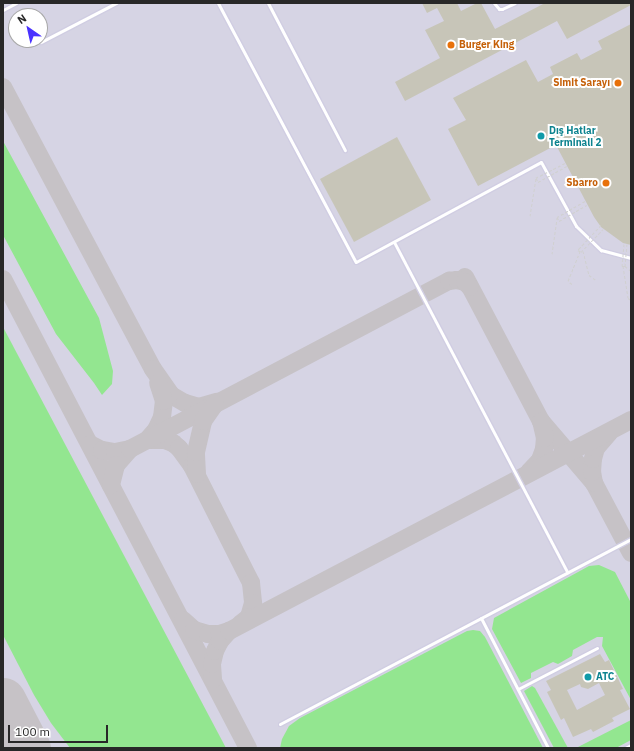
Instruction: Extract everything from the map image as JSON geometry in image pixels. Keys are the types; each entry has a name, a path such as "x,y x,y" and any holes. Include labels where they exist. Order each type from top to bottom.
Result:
{"lane":[{"path":"3,10 16,3"},
{"path":"48,38 116,3"},
{"path":"218,3 356,262 541,162 576,226 600,250 631,258"},
{"path":"268,3 345,150"},
{"path":"494,3 499,9 502,10 515,3"},
{"path":"394,242 567,572"},
{"path":"280,724 631,539"},
{"path":"481,618 548,748"},
{"path":"518,689 597,648"},
{"path":"625,748 631,745"}],"path":[{"path":"536,178 565,163"},
{"path":"536,178 538,182 567,166"},
{"path":"530,216 536,178"},
{"path":"556,217 585,201"},
{"path":"556,217 559,221 587,205"},
{"path":"552,254 556,217"},
{"path":"572,284 568,282 580,251 578,250 601,225"},
{"path":"580,251 582,252 603,229"},
{"path":"624,244 624,266 628,298 631,300"},
{"path":"624,266 627,244"},
{"path":"583,251 589,275 596,280"},
{"path":"624,266 631,271"}],"shaded area":[{"path":"3,3 631,3 631,748 3,748"}],"green space":[{"path":"3,141 99,318 113,371 112,384 102,395 56,334 3,235"},
{"path":"3,327 226,748 70,748 51,723 34,695 3,635"},
{"path":"599,565 615,572 631,603 631,700 602,646 603,637 597,637 573,650 572,656 558,664 553,662 531,673 531,678 521,683 492,629 494,618 589,566"},
{"path":"467,631 480,631 485,637 543,748 280,748 282,739 289,726 300,718"},
{"path":"532,686 535,688 568,748 554,748 524,691"},
{"path":"631,720 631,740 616,748 576,748"}],"building":[{"path":"422,3 457,3 461,11 477,3 481,3 495,29 545,3 631,3 631,5 567,39 557,21 405,101 395,82 440,58 425,30 444,21 437,8 427,13"},
{"name":"Dış Hatlar Terminali 2","path":"631,24 631,245 623,243 601,227 594,217 556,145 478,186 448,129 466,120 453,98 526,60 538,82 553,74 550,67 577,53 581,60 602,49 598,41"},
{"path":"397,137 431,200 354,242 320,179"},
{"path":"600,654 605,662 609,660 623,689 620,690 630,709 612,718 614,721 593,732 591,729 573,737 564,718 561,720 547,692 551,690 546,681","holes":["599,683 605,695 577,710 567,690 580,684 581,687 588,689"]}],"taxiway":[{"path":"3,87 153,369 171,395 185,403 199,407 217,402"},
{"path":"465,277 541,421 594,483 631,553"},
{"path":"3,279 248,748"},
{"path":"130,449 449,281 457,280 465,282 470,287"},
{"path":"149,438 156,430 162,417 164,401 158,383"},
{"path":"197,474 196,452 203,421 215,404"},
{"path":"213,679 212,664 215,651 220,641 229,631 631,420"},
{"path":"529,472 540,460 544,449 545,438 541,421"},
{"path":"594,483 592,472 596,448 609,433"},
{"path":"147,440 165,440 173,443 179,448 192,466 251,583 253,603 249,617 240,624"},
{"path":"90,444 102,450 115,452 130,449 116,465 111,485"},
{"path":"183,620 194,630 208,634 219,634 229,631"}],"runway":[{"path":"3,700 28,748"}],"place":[{"name":"Burger King","path":"451,45"},
{"name":"Simit Sarayı","path":"618,83"},
{"name":"Dış Hatlar Terminali 2","path":"541,136"},
{"name":"Sbarro","path":"606,183"},
{"name":"ATC","path":"588,677"}]}
